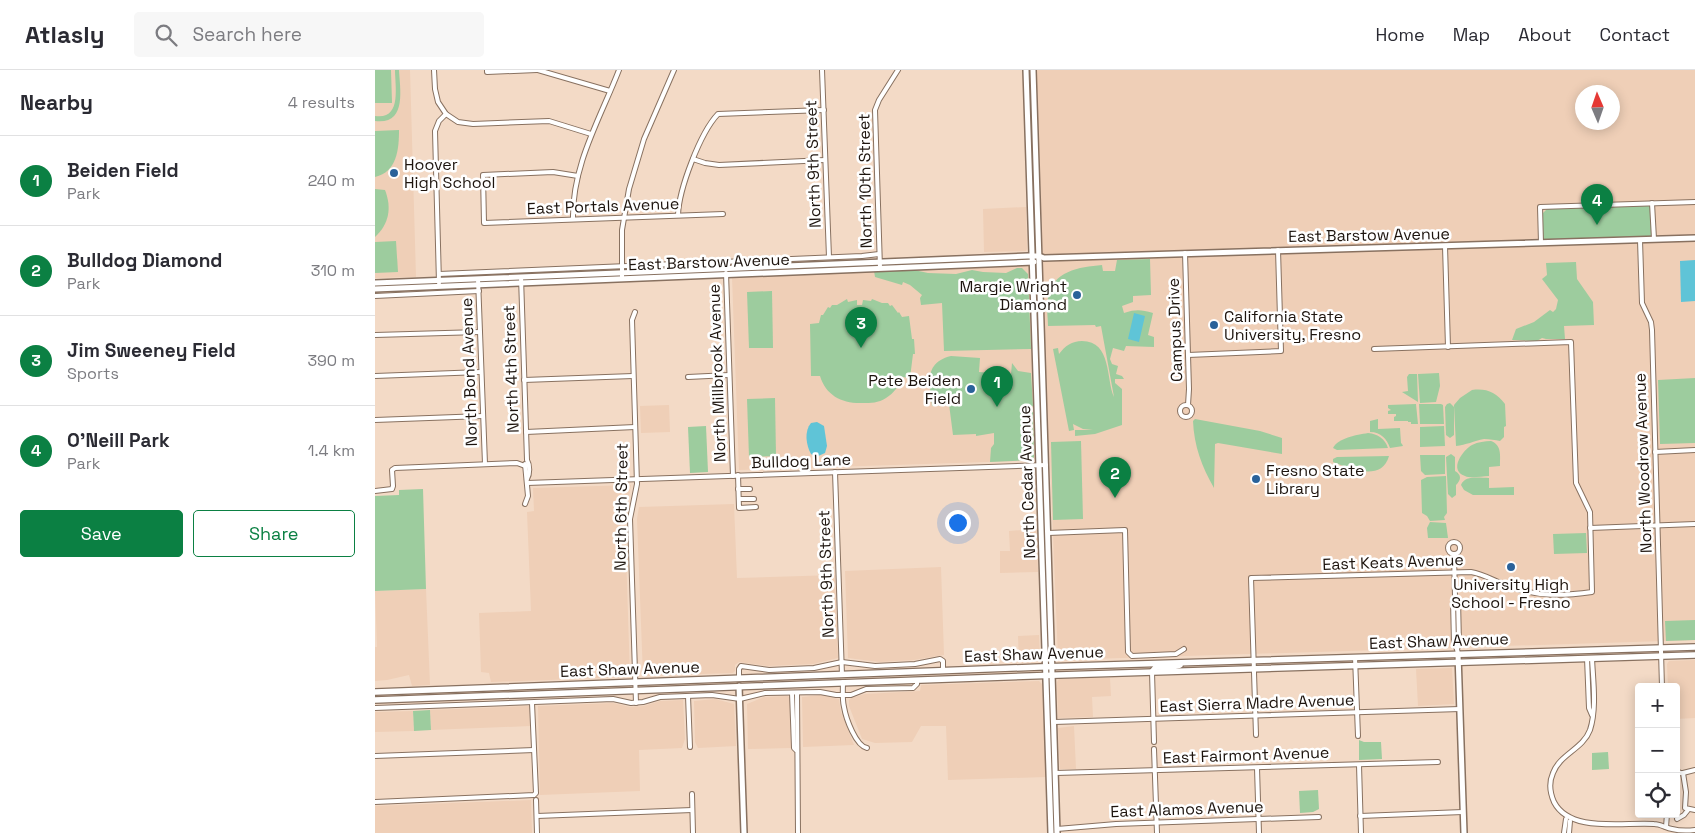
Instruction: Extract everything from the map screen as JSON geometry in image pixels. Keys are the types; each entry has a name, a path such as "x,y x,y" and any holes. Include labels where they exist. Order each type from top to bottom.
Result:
{"main road":[{"name":"North Cedar Avenue","path":"1029,70 1034,116 1039,465 1051,833"},
{"name":"North Cedar Avenue","path":"1029,70 1046,464 1057,831"},
{"name":"East Barstow Avenue","path":"375,282 478,282 1279,250 1695,238"},
{"name":"East Barstow Avenue","path":"375,289 439,283"},
{"path":"1043,570 1047,581 1050,583"},
{"path":"1043,587 1047,590 1051,621"},
{"name":"East Shaw Avenue","path":"375,692 1045,666 1253,661 1457,652 1695,647"},
{"path":"1457,652 1464,833"},
{"name":"East Shaw Avenue","path":"375,700 1045,675 1695,655"},
{"path":"1152,672 1156,667 1172,667 1189,662"},
{"path":"843,682 847,678 895,676 911,672"},
{"path":"776,685 791,680 837,679 841,678 842,675"},
{"path":"739,686 744,833"},
{"path":"405,699 407,694 437,693 449,689"},
{"path":"375,696 399,695 405,691"},
{"path":"1047,729 1051,732 1055,761"},
{"path":"1048,756 1052,760 1052,771 1055,773"},
{"path":"1049,773 1052,775 1053,782 1056,785"}],"street":[{"path":"435,70 436,96 446,114 458,122 473,124 549,121 591,134"},
{"path":"487,71 538,70 610,91"},
{"path":"573,220 578,176 591,134 619,70"},
{"path":"622,276 624,218 636,163 674,70"},
{"name":"North 9th Street","path":"822,70 829,257"},
{"name":"North 10th Street","path":"879,265 875,110 879,100 898,70"},
{"path":"678,216 682,192 693,159 718,114 823,110"},
{"path":"439,283 435,136 436,126 446,114"},
{"path":"693,159 705,163 719,164 825,160"},
{"name":"East Portals Avenue","path":"578,176 553,172 483,175 485,223 723,214"},
{"path":"1541,243 1540,207 1695,202"},
{"path":"1652,203 1654,239"},
{"name":"North Woodrow Avenue","path":"1640,240 1642,303 1651,322 1652,330 1662,683"},
{"path":"1445,246 1448,347"},
{"path":"1188,354 1281,351 1279,250"},
{"path":"439,274 879,254"},
{"name":"Campus Drive","path":"1185,254 1188,405"},
{"name":"North Millbrook Avenue","path":"725,272 735,475 739,499"},
{"name":"North 4th Street","path":"521,280 527,460 529,463 527,481"},
{"name":"North Bond Avenue","path":"478,282 485,464"},
{"path":"375,296 479,291"},
{"name":"North 6th Street","path":"635,312 632,320 637,488 630,519 636,703"},
{"path":"375,335 480,332"},
{"path":"1374,349 1571,342 1576,483 1588,507 1590,528 1695,524"},
{"path":"375,376 481,372"},
{"path":"688,377 729,375"},
{"path":"524,380 633,376"},
{"path":"375,420 483,416"},
{"path":"526,432 635,427"},
{"path":"1655,452 1695,450"},
{"name":"North 4th Street","path":"525,504 528,496 523,465 527,460"},
{"path":"375,491 392,489 393,470 395,468 517,463 523,465"},
{"name":"Bulldog Lane","path":"527,481 637,479 1046,464"},
{"name":"North 9th Street","path":"835,472 842,675"},
{"path":"738,489 751,489"},
{"path":"754,499 739,499 739,508 756,507"},
{"name":"East Keats Avenue","path":"1253,661 1251,578 1455,572 1478,573 1510,587 1540,595 1559,596 1592,592 1590,528"},
{"path":"1048,533 1125,530 1129,652 1132,656 1176,654 1185,649"},
{"path":"1454,554 1454,644 1457,652"},
{"path":"1355,657 1358,736"},
{"path":"1590,658 1589,708 1592,715 1591,727 1586,738 1556,767 1551,779 1550,789 1559,812 1568,820 1587,826 1653,824 1677,830 1695,830"},
{"path":"739,678 739,668 741,666 769,670 814,668 842,662 875,666 915,664 940,659 943,661 943,671"},
{"path":"1253,661 1255,736"},
{"path":"1152,672 1154,742"},
{"path":"375,708 613,699 636,703 660,697 712,695 740,699 765,693 820,692 851,695 866,689 913,688 916,686 917,680"},
{"path":"843,682 844,709 858,743 867,748"},
{"path":"794,693 799,748 796,750 798,833"},
{"path":"688,696 690,747"},
{"path":"375,802 532,796 536,793 532,703"},
{"name":"East Sierra Madre Avenue","path":"1054,722 1460,710"},
{"path":"1154,749 1157,833"},
{"path":"375,756 534,750"},
{"name":"East Fairmont Avenue","path":"1055,773 1438,762"},
{"path":"1359,764 1361,833"},
{"path":"1257,768 1259,833"},
{"path":"1680,773 1695,770"},
{"path":"1680,776 1686,792 1685,808 1688,810"},
{"path":"692,794 693,833"},
{"path":"536,800 537,833"},
{"path":"537,816 692,810"},
{"path":"1688,810 1695,810"},
{"path":"1680,817 1688,810"},
{"path":"1360,816 1463,812"},
{"name":"East Alamos Avenue","path":"1057,831 1116,824 1319,817"},
{"path":"1666,827 1667,818"},
{"path":"1564,833 1568,820"},
{"path":"1568,820 1569,833"}],"shaded area":[{"name":"Hoover High School","path":"375,70 410,70 416,277 375,278"},
{"name":"California State University, Fresno","path":"1036,70 1695,70 1695,640 1060,660 1058,658 1050,460 739,470 732,277 1043,265"},
{"path":"1026,207 1026,251 984,252 983,209"},
{"path":"669,405 670,432 641,433 640,406"},
{"path":"631,485 625,521 630,677 491,682 489,673 481,672 479,613 531,611 527,512 534,511 533,488"},
{"path":"734,504 737,578 835,575 838,658 813,664 768,666 739,662 735,665 733,673 643,676 637,519 639,507"},
{"path":"1037,529 1038,572 1000,573 1000,551 1010,551 1009,531"},
{"path":"941,567 944,655 914,660 879,662 848,658 845,571"},
{"path":"426,589 430,685 412,686 409,675 375,681 375,647 377,647 375,591"},
{"path":"1039,635 1040,659 1037,662 1019,663 1018,636"},
{"path":"1695,660 1695,718 1680,719 1680,683 1668,683 1667,664 1669,661"},
{"path":"1452,668 1454,704 1418,706 1416,669"},
{"path":"1110,678 1111,696 1092,697 1093,717 1058,718 1057,682 1059,679"},
{"path":"1039,681 1042,684 1046,777 948,780 946,726 921,726 912,742 875,743 862,739 849,706 851,698 865,694 920,691 921,685"},
{"path":"820,695 839,699 841,712 854,745 803,747 802,697"},
{"path":"788,696 790,698 791,748 748,749 747,704 764,697"},
{"path":"715,699 734,704 736,746 698,748 695,742 694,701"},
{"path":"683,700 685,739 682,748 639,750 640,791 540,795 538,706 613,703 630,707 644,706 660,701"},
{"path":"529,706 530,726 431,730 430,710"},
{"path":"413,711 414,731 375,732 375,712"},
{"path":"1074,726 1076,769 1060,769 1058,728"},
{"path":"531,800 532,833 375,833 375,806"}],"green space":[{"path":"375,70 391,70 392,103 375,103"},
{"path":"395,70 399,70 400,87 397,112 392,118 385,121 375,121 375,116 384,116 390,113 393,108 396,93"},
{"path":"399,130 397,152 392,165 388,170 375,177 375,131"},
{"path":"375,189 385,190 389,209 383,227 375,237"},
{"path":"1651,205 1652,237 1543,240 1542,214 1548,208"},
{"path":"396,241 398,272 375,273 375,242"},
{"path":"1150,259 1151,295 1133,296 1133,302 1122,306 1124,313 1139,310 1153,313 1148,335 1154,337 1154,347 1126,346 1124,351 1113,348 1110,359 1112,364 1118,366 1116,374 1124,379 1115,379 1115,383 1122,389 1122,425 1095,434 1075,436 1075,430 1093,430 1083,429 1073,424 1074,430 1069,431 1053,349 1058,348 1059,354 1069,344 1082,341 1099,347 1106,363 1114,397 1101,326 1048,326 1047,305 1051,289 1061,276 1076,269 1102,265 1103,271 1115,271 1117,260"},
{"path":"1576,262 1577,279 1593,302 1594,325 1564,326 1565,339 1512,340 1516,329 1534,322 1550,310 1553,312 1556,309 1558,300 1542,279 1547,275 1546,263"},
{"path":"1022,268 1028,274 1031,349 944,351 942,303 921,305 920,298 922,295 910,285 903,282 902,285 875,277 874,271 914,270 928,273 956,274 972,270 1006,273"},
{"path":"772,291 773,348 749,348 747,292"},
{"path":"847,299 848,302 857,300 857,305 862,305 863,300 871,301 872,299 888,303 902,317 909,316 915,354 913,354 910,378 903,377 891,394 877,402 856,403 842,400 826,389 820,376 811,376 810,324 819,323 821,315 823,315 828,307 830,308 832,305 837,305"},
{"name":"Pete Beiden Field","path":"951,356 980,358 979,372 1011,374 1012,363 1018,371 1031,373 1033,406 1029,408 1029,412 1033,412 1034,457 1032,460 990,462 991,448 994,444 994,433 976,436 976,434 953,435 949,404 932,406 930,382 932,369 936,364 942,359"},
{"path":"1439,373 1440,386 1436,402 1420,403 1418,374"},
{"path":"1409,374 1417,374 1418,402 1402,392 1408,391 1407,377"},
{"path":"1695,378 1695,443 1660,444 1658,380"},
{"path":"1472,390 1490,392 1498,396 1505,404 1506,426 1504,427 1504,437 1500,441 1484,439 1456,446 1454,405 1460,398"},
{"path":"775,398 776,456 749,457 747,399"},
{"path":"1450,403 1454,407 1454,435 1450,438 1446,435 1445,407"},
{"path":"1416,404 1418,424 1411,424 1408,421 1394,421 1396,414 1388,414 1388,411 1391,410 1388,408 1388,405"},
{"path":"1419,404 1443,405 1444,424 1420,424"},
{"path":"1195,419 1260,431 1282,438 1282,454 1215,444 1214,488 1202,464 1197,448 1193,421"},
{"path":"1378,419 1378,429 1400,428 1403,446 1390,448 1383,437 1377,433 1370,432 1370,421"},
{"path":"706,426 708,472 690,473 688,427"},
{"path":"1444,426 1445,446 1420,447 1420,427"},
{"path":"1368,433 1375,434 1381,438 1388,448 1337,450 1333,448 1343,439"},
{"path":"1081,441 1083,519 1053,520 1051,442"},
{"path":"1491,441 1499,448 1500,466 1489,467 1489,476 1470,477 1460,473 1457,465 1461,455 1474,444"},
{"path":"1451,454 1455,457 1455,471 1459,474 1460,478 1456,485 1456,495 1452,498 1448,494 1446,457"},
{"path":"1420,455 1445,455 1445,474 1425,475 1421,471"},
{"path":"1389,456 1380,469 1373,471 1356,470 1333,462 1333,459 1337,457"},
{"path":"1446,476 1447,513 1444,517 1445,520 1430,521 1422,513 1421,480 1427,477"},
{"path":"1469,478 1489,478 1489,488 1514,487 1514,495 1473,495 1464,490 1461,485"},
{"path":"423,489 426,589 375,591 375,496 399,495 399,490"},
{"path":"1430,522 1446,523 1448,538 1428,538 1427,528"},
{"path":"1586,533 1587,553 1554,554 1553,534"},
{"path":"1695,620 1695,640 1666,641 1665,621"},
{"path":"430,710 431,730 414,731 413,711"},
{"path":"1359,740 1364,742 1381,742 1382,759 1359,760"},
{"path":"1608,752 1609,769 1592,770 1592,753"},
{"path":"1318,790 1319,809 1313,812 1300,813 1299,791"}],"water":[{"path":"1695,260 1695,301 1681,302 1680,261"},
{"path":"1134,313 1145,316 1139,342 1128,339"},
{"path":"817,422 824,426 827,446 825,453 816,457 809,450 807,430 811,423"}],"place":[{"name":"Hoover High School","path":"394,173"},
{"name":"O'Neill Park","path":"1597,225"},
{"name":"Margie Wright Diamond","path":"1077,295"},
{"name":"California State University, Fresno","path":"1214,325"},
{"name":"Jim Sweeney Field","path":"861,348"},
{"name":"Pete Beiden Field","path":"971,389"},
{"name":"Beiden Field","path":"997,407"},
{"name":"Fresno State Library","path":"1256,479"},
{"name":"Bulldog Diamond","path":"1115,498"},
{"name":"University High School - Fresno","path":"1511,567"}]}
